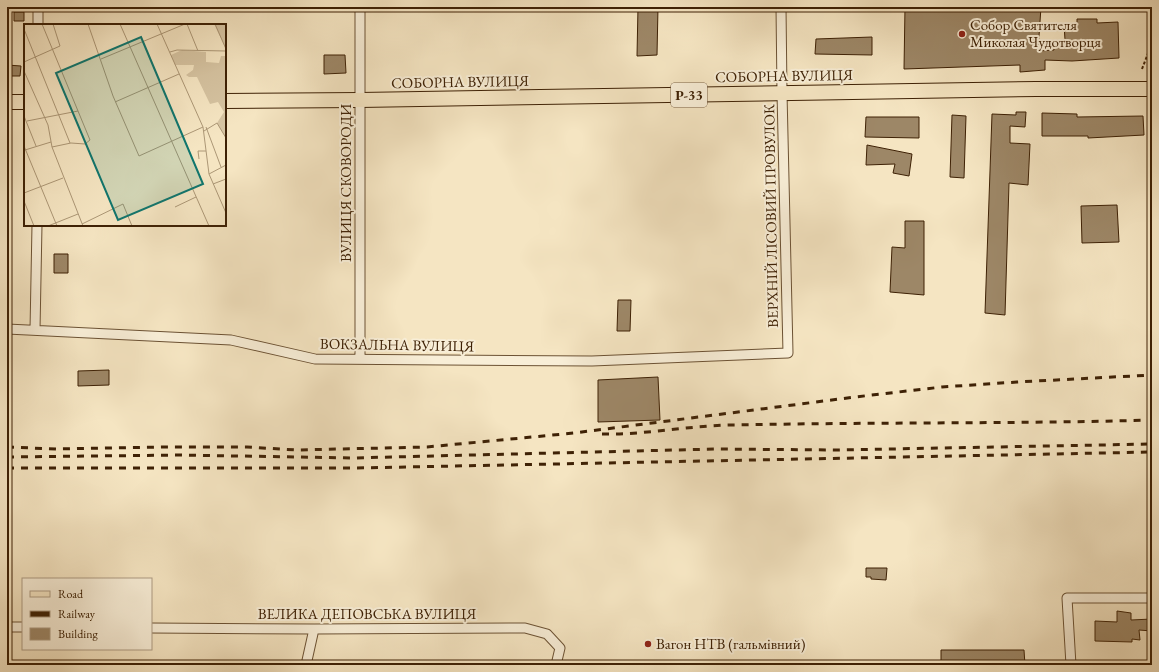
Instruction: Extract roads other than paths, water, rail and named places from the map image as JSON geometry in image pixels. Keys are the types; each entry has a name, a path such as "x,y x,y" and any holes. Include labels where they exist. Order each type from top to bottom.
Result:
{"main road":[{"name":"СОБОРНА ВУЛИЦЯ","path":"226,101 1043,89 1152,89"},
{"path":"7,102 24,102"}],"street":[{"path":"38,7 38,24"},
{"name":"ВУЛИЦЯ СКОВОРОДИ","path":"360,7 360,359"},
{"name":"ВЕРХНІЙ ЛІСОВИЙ ПРОВУЛОК","path":"781,7 788,353"},
{"path":"35,330 37,226"},
{"name":"ВОКЗАЛЬНА ВУЛИЦЯ","path":"7,329 231,340 315,359 592,361 788,353"},
{"path":"1070,665 1067,598 1152,598"},
{"path":"7,627 22,627"},
{"name":"ВЕЛИКА ДЕПОВСЬКА ВУЛИЦЯ","path":"152,628 525,628 547,634 560,648 556,665"},
{"path":"306,665 314,629"}],"railway":[{"path":"7,447 56,449 247,447 296,450 427,447 574,433 942,387 1152,375"},
{"path":"602,434 636,433 718,425 1152,420"},
{"path":"7,457 181,455 352,458 715,449 837,450 1152,444"},
{"path":"7,468 356,468 1152,452"}],"place":[{"name":"Собор Святителя Миколая Чудотворця","path":"962,34"},
{"name":"Вагон НТВ (гальмівний)","path":"648,644"}]}
